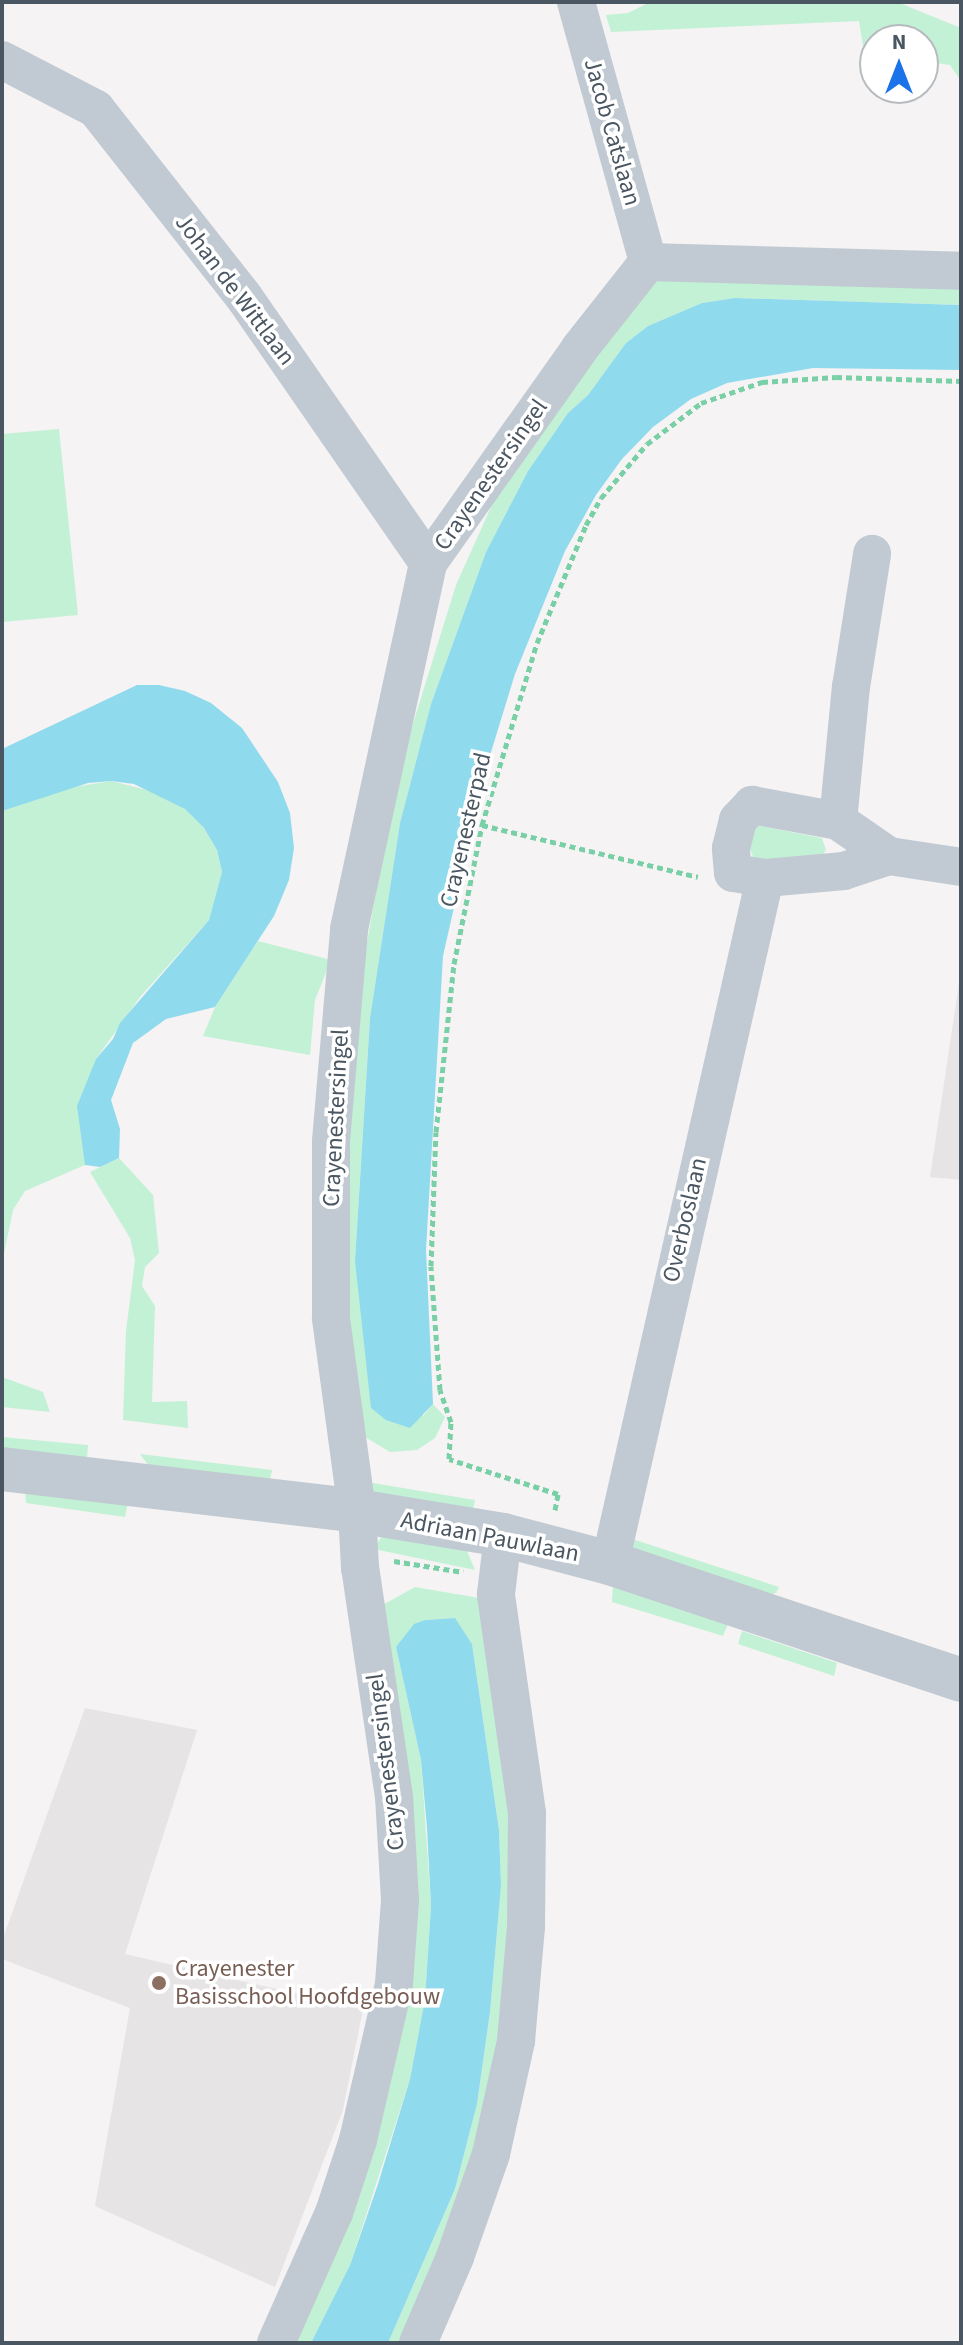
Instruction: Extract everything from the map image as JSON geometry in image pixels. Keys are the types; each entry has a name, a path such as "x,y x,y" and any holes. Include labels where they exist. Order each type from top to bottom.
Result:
{"street":[{"name":"Jacob Catslaan","path":"576,2 648,262"},
{"name":"Johan de Wittlaan","path":"2,60 96,109 244,297 428,563"},
{"path":"648,262 961,271"},
{"name":"Crayenestersingel","path":"276,2343 334,2213 349,2169 394,1984 400,1900 394,1797 359,1556 355,1493 331,1318 331,1141 349,929 428,563 580,348 648,262"},
{"path":"838,821 851,687 872,554"},
{"name":"Overboslaan","path":"610,1563 749,875 731,848 738,820 752,805 838,821 889,856 961,867"},
{"name":"Overboslaan","path":"749,875 844,871 889,856"},
{"name":"Adriaan Pauwlaan","path":"2,1469 355,1493 610,1563 961,1680"},
{"path":"418,2343 455,2257 491,2154 516,2041 526,1927 527,1813 496,1594 503,1535"}],"path":[{"name":"Crayenesterpad","path":"555,1509 558,1494 449,1459 451,1422 440,1390 431,1266 436,1132 454,964 482,825 537,643 586,525 601,498 647,444 701,403 762,382 836,377 961,381"},
{"path":"482,825 704,878 749,875"},
{"name":"Adriaan Pauwlaan","path":"359,1556 498,1578"}],"shaded area":[{"path":"961,970 961,1180 930,1177"},
{"name":"Crayenester Basisschool Hoofdgebouw","path":"85,1708 197,1730 125,1954 363,2009 343,2110 275,2287 95,2206 130,2008 2,1959 2,1941"}],"green space":[{"path":"650,2 897,2 961,28 961,81 950,65 939,63 939,24 859,24 859,21 611,32 606,15 628,13"},
{"path":"653,279 961,284 961,305 735,298 702,303 648,326 626,343 588,395 568,413 528,471 486,552 431,704 400,823 370,1018 355,1261 423,1416 433,1404 445,1417 435,1438 417,1450 390,1452 365,1437 345,1305 348,1096 363,964 398,772 456,585 495,498 546,413"},
{"path":"59,429 78,615 2,622 2,434"},
{"path":"111,781 159,793 185,809 204,828 217,850 222,872 209,920 140,997 96,1059 85,1165 25,1191 13,1210 2,1263 2,811 62,789"},
{"path":"756,825 822,838 826,850 820,858 754,859 747,842"},
{"path":"258,941 331,960 315,1000 310,1055 203,1036 215,1007"},
{"path":"119,1158 153,1195 159,1253 145,1267 142,1286 155,1306 152,1402 187,1401 188,1428 123,1420 126,1331 135,1260 130,1238 90,1172"},
{"path":"2,1377 43,1392 50,1412 2,1407"},
{"path":"2,1437 88,1445 87,1459 2,1450"},
{"path":"140,1454 272,1470 269,1485 151,1469"},
{"path":"367,1482 475,1500 472,1514 372,1497"},
{"path":"25,1490 128,1502 125,1517 26,1503"},
{"path":"382,1536 467,1551 475,1570 374,1549"},
{"path":"623,1536 779,1587 776,1593 760,1598 632,1554"},
{"path":"613,1586 728,1624 723,1636 612,1602"},
{"path":"415,1587 479,1598 510,1783 509,1987 472,2175 405,2343 388,2343 455,2189 477,2104 490,2012 501,1886 499,1830 472,1644 454,1618 425,1620 396,1647 421,1760 431,1906 425,1999 410,2079 350,2265 311,2343 289,2343 400,2010 379,1607"},
{"path":"742,1631 837,1663 834,1676 738,1644"}],"water":[{"path":"735,298 961,305 961,370 813,368 727,383 691,399 653,427 622,459 596,495 565,551 515,674 484,775 443,956 426,1250 433,1404 410,1428 386,1420 371,1408 355,1261 370,1018 400,823 431,704 486,552 528,471 568,413 588,395 626,343 648,326 702,303"},
{"path":"137,685 159,685 185,691 211,703 242,728 278,782 290,813 294,848 289,880 274,916 215,1007 166,1019 133,1043 111,1100 120,1129 119,1158 100,1167 85,1165 77,1106 96,1059 113,1039 120,1023 209,920 222,872 217,850 204,828 185,809 134,784 111,781 88,783 2,811 2,749"},
{"path":"455,1618 472,1644 499,1830 501,1886 490,2012 477,2104 455,2189 388,2343 311,2343 350,2265 378,2184 410,2079 425,1999 431,1906 427,1828 421,1760 396,1647 414,1624"}],"place":[{"name":"Crayenester Basisschool Hoofdgebouw","path":"159,1983"}]}
